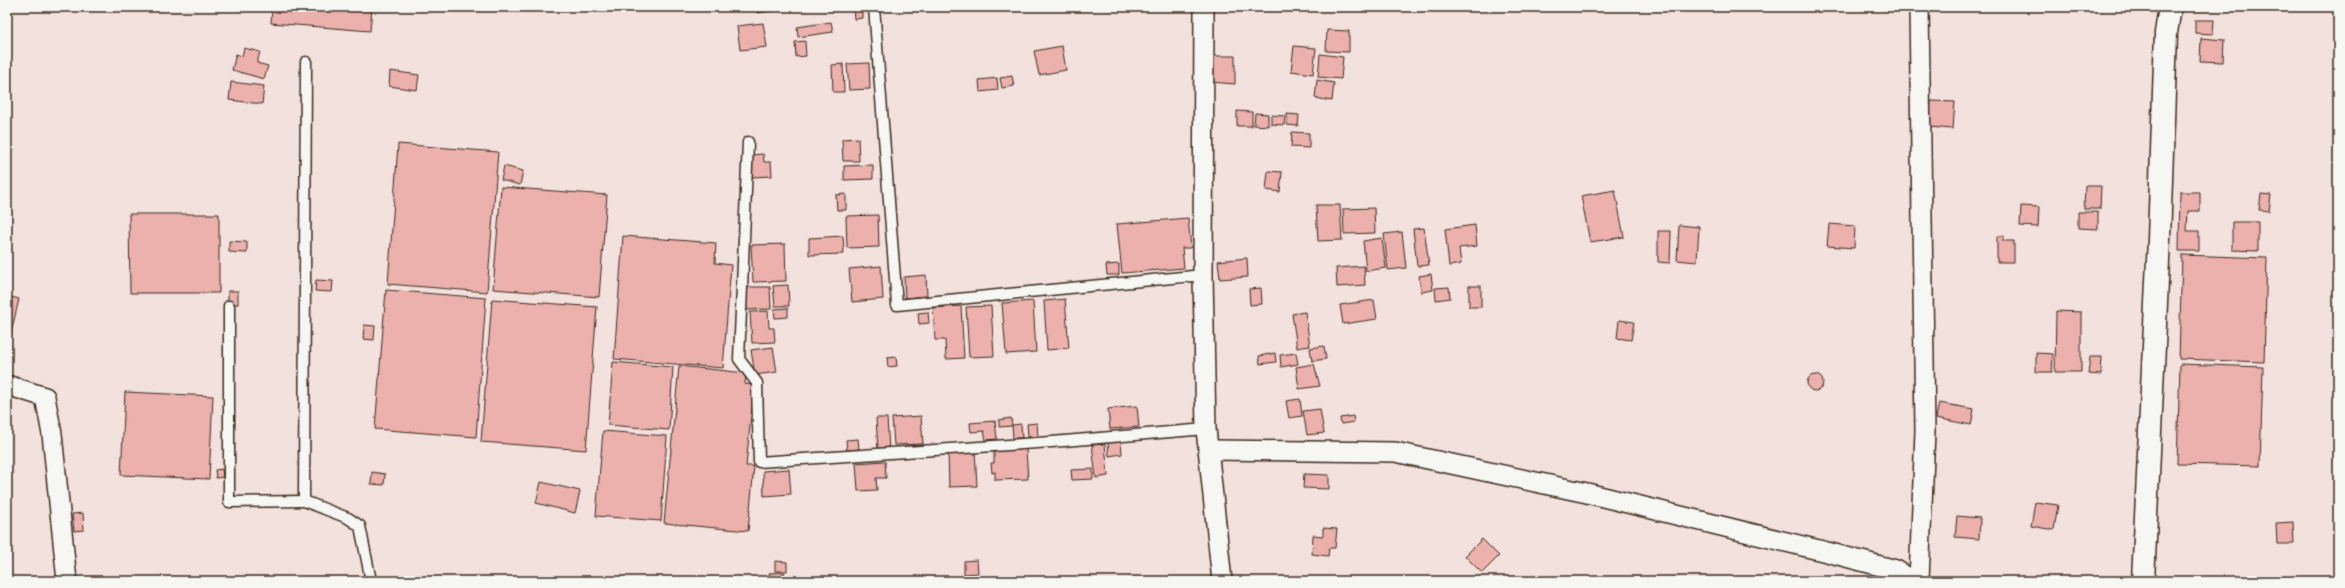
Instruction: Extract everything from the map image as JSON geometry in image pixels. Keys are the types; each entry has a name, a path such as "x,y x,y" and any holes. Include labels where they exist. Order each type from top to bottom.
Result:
{"main road":[{"path":"2143,581 2160,239 2166,33 2170,7"}],"street":[{"path":"1204,7 1203,275 1206,429 1210,450 1222,581"},
{"path":"1919,7 1925,431 1920,581"},
{"path":"7,385 45,397 52,434 67,581"},
{"path":"1210,450 1395,452 1587,493 1816,549 1896,570 1913,581"}],"lane":[{"path":"874,7 897,305 1203,275"},
{"path":"304,501 306,62"},
{"path":"748,142 739,359 757,383 760,462 1052,442 1206,429"},
{"path":"229,306 229,502 304,501 348,518 360,526 371,581"}],"building":[{"path":"272,7 372,7 370,31 271,23"},
{"path":"757,7 771,7 772,11 757,13"},
{"path":"853,7 862,7 862,18 854,19"},
{"path":"2195,20 2214,20 2213,34 2195,33"},
{"path":"831,22 833,32 798,37 797,27"},
{"path":"763,23 767,47 740,50 737,26"},
{"path":"1327,30 1349,31 1349,52 1326,51"},
{"path":"2201,38 2224,40 2223,62 2200,61"},
{"path":"805,41 806,56 796,57 795,42"},
{"path":"1062,46 1066,70 1039,75 1034,51"},
{"path":"1294,46 1316,48 1313,74 1291,71"},
{"path":"244,48 260,52 257,63 268,66 264,79 232,70 236,54 242,56"},
{"path":"1320,54 1343,57 1341,79 1318,77"},
{"path":"1209,56 1235,56 1235,84 1210,82"},
{"path":"869,63 870,89 849,90 847,64"},
{"path":"843,64 844,92 833,92 832,65"},
{"path":"390,71 419,75 417,90 389,86"},
{"path":"1012,76 1014,86 1002,88 1000,78"},
{"path":"997,78 998,90 980,92 979,80"},
{"path":"1317,80 1334,83 1332,101 1315,98"},
{"path":"231,82 264,86 262,104 229,100"},
{"path":"1931,101 1955,102 1953,129 1929,127"},
{"path":"1237,111 1252,112 1252,126 1237,126"},
{"path":"1255,113 1268,114 1268,126 1254,125"},
{"path":"1287,114 1299,115 1298,126 1287,125"},
{"path":"1271,115 1285,116 1284,125 1271,124"},
{"path":"1292,132 1309,133 1309,148 1291,147"},
{"path":"858,138 859,161 843,161 842,139"},
{"path":"398,144 498,152 487,292 388,284"},
{"path":"763,154 764,162 771,162 772,176 752,177 751,155"},
{"path":"873,165 873,179 844,180 844,166"},
{"path":"504,166 523,171 520,185 501,180"},
{"path":"1268,171 1282,172 1280,192 1266,190"},
{"path":"2085,186 2101,186 2100,209 2084,209"},
{"path":"501,187 607,195 599,297 493,289"},
{"path":"1615,190 1624,237 1590,242 1581,196"},
{"path":"2180,192 2200,192 2200,211 2188,211 2187,231 2199,231 2199,251 2179,251"},
{"path":"846,194 846,210 837,210 836,195"},
{"path":"2261,194 2271,195 2269,211 2259,210"},
{"path":"1316,205 1340,205 1342,240 1318,241"},
{"path":"2021,206 2039,207 2038,227 2020,226"},
{"path":"1374,208 1375,233 1344,234 1343,209"},
{"path":"2078,212 2098,212 2098,229 2078,228"},
{"path":"129,214 219,214 219,293 130,293"},
{"path":"878,215 879,247 847,248 846,216"},
{"path":"1188,218 1191,248 1182,248 1184,268 1122,273 1117,224"},
{"path":"2232,222 2258,222 2258,251 2232,250"},
{"path":"1829,224 1855,226 1854,248 1827,246"},
{"path":"1475,225 1477,246 1459,248 1461,264 1449,266 1445,229"},
{"path":"1679,225 1699,227 1697,262 1677,260"},
{"path":"1424,228 1429,265 1417,266 1413,229"},
{"path":"1658,231 1671,231 1670,263 1658,262"},
{"path":"1402,232 1406,268 1388,270 1384,234"},
{"path":"623,236 716,243 715,263 731,265 723,368 614,359"},
{"path":"843,236 844,254 809,255 809,238"},
{"path":"1997,236 2004,236 2003,241 2014,241 2014,262 1997,262"},
{"path":"1382,238 1386,268 1366,271 1363,241"},
{"path":"229,241 247,242 247,253 229,252"},
{"path":"785,244 786,281 753,282 751,245"},
{"path":"2182,255 2267,258 2264,362 2179,359"},
{"path":"1247,258 1248,277 1220,279 1218,261"},
{"path":"1119,264 1119,275 1107,275 1106,265"},
{"path":"881,266 883,299 852,302 849,269"},
{"path":"1364,266 1365,285 1337,287 1336,268"},
{"path":"1431,274 1433,290 1421,292 1419,276"},
{"path":"926,275 927,296 905,298 904,277"},
{"path":"316,280 333,281 332,292 315,291"},
{"path":"788,285 789,306 775,306 773,286"},
{"path":"1469,286 1481,286 1481,307 1469,307"},
{"path":"743,287 770,287 771,309 744,310"},
{"path":"1449,287 1450,298 1436,300 1435,288"},
{"path":"1261,288 1262,304 1250,305 1249,289"},
{"path":"386,290 486,298 476,437 375,429"},
{"path":"228,291 238,291 238,304 228,304"},
{"path":"7,296 19,299 8,346 7,345"},
{"path":"492,299 597,307 586,450 481,442"},
{"path":"1065,299 1069,348 1047,350 1044,301"},
{"path":"1374,300 1377,319 1343,324 1340,305"},
{"path":"1033,301 1036,352 1006,354 1002,303"},
{"path":"961,306 964,358 946,359 945,340 935,340 933,308"},
{"path":"991,306 994,356 969,357 966,307"},
{"path":"788,308 788,317 775,318 774,309"},
{"path":"768,311 769,328 774,328 775,342 752,343 750,312"},
{"path":"2056,311 2081,312 2081,372 2055,372"},
{"path":"928,312 929,323 919,324 918,313"},
{"path":"1305,312 1310,346 1297,348 1292,314"},
{"path":"1619,320 1634,322 1631,340 1617,338"},
{"path":"364,325 375,326 374,340 363,339"},
{"path":"1324,346 1326,359 1312,361 1310,348"},
{"path":"773,347 777,372 755,375 751,350"},
{"path":"1275,353 1276,362 1260,364 1259,356"},
{"path":"1296,353 1298,364 1281,367 1280,355"},
{"path":"2036,353 2053,354 2052,372 2036,372"},
{"path":"896,357 897,366 888,367 887,358"},
{"path":"2090,357 2102,357 2101,375 2088,374"},
{"path":"613,362 673,367 669,430 608,425"},
{"path":"1314,364 1320,386 1299,389 1296,367"},
{"path":"2180,364 2263,367 2260,466 2177,464"},
{"path":"679,366 746,373 745,384 754,385 746,466 754,466 748,531 664,523"},
{"path":"1812,375 1818,375 1823,380 1821,389 1818,391 1812,391 1807,386 1807,380"},
{"path":"125,392 213,396 209,479 121,475"},
{"path":"1300,399 1302,416 1289,418 1286,401"},
{"path":"1939,403 1974,409 1971,425 1936,418"},
{"path":"1137,406 1139,427 1110,429 1108,409"},
{"path":"1320,409 1324,433 1307,435 1303,411"},
{"path":"921,416 923,444 894,445 892,418"},
{"path":"1353,416 1354,422 1341,424 1340,418"},
{"path":"876,418 887,418 889,450 878,450"},
{"path":"1011,418 1012,426 999,427 999,420"},
{"path":"995,421 997,439 986,440 984,431 971,432 970,423"},
{"path":"1037,423 1038,437 1028,437 1027,424"},
{"path":"1021,424 1022,438 1013,438 1012,425"},
{"path":"603,431 667,436 661,521 596,516"},
{"path":"858,439 859,449 847,450 846,440"},
{"path":"1121,441 1122,454 1109,456 1108,442"},
{"path":"1105,444 1108,476 1096,478 1092,445"},
{"path":"1026,449 1028,479 995,480 995,472 992,473 991,463 994,463 994,451"},
{"path":"975,451 977,486 949,487 948,452"},
{"path":"885,461 886,478 876,478 877,490 858,491 856,463"},
{"path":"222,469 223,477 216,478 215,470"},
{"path":"789,469 791,494 764,496 763,471"},
{"path":"1093,469 1093,479 1072,480 1071,470"},
{"path":"372,472 385,474 384,485 371,484"},
{"path":"1304,474 1329,475 1329,489 1303,488"},
{"path":"541,482 580,491 575,513 536,503"},
{"path":"2035,502 2058,505 2054,530 2031,526"},
{"path":"83,513 84,530 74,531 72,514"},
{"path":"1957,516 1980,518 1979,539 1955,537"},
{"path":"2293,522 2294,544 2277,544 2276,523"},
{"path":"1323,528 1337,529 1335,548 1329,548 1328,556 1312,554 1313,535 1323,536"},
{"path":"1482,539 1499,556 1482,573 1465,556"},
{"path":"977,560 978,573 964,574 964,561"},
{"path":"775,561 787,562 787,571 775,571"},
{"path":"784,572 785,581 770,581 769,573"}]}
